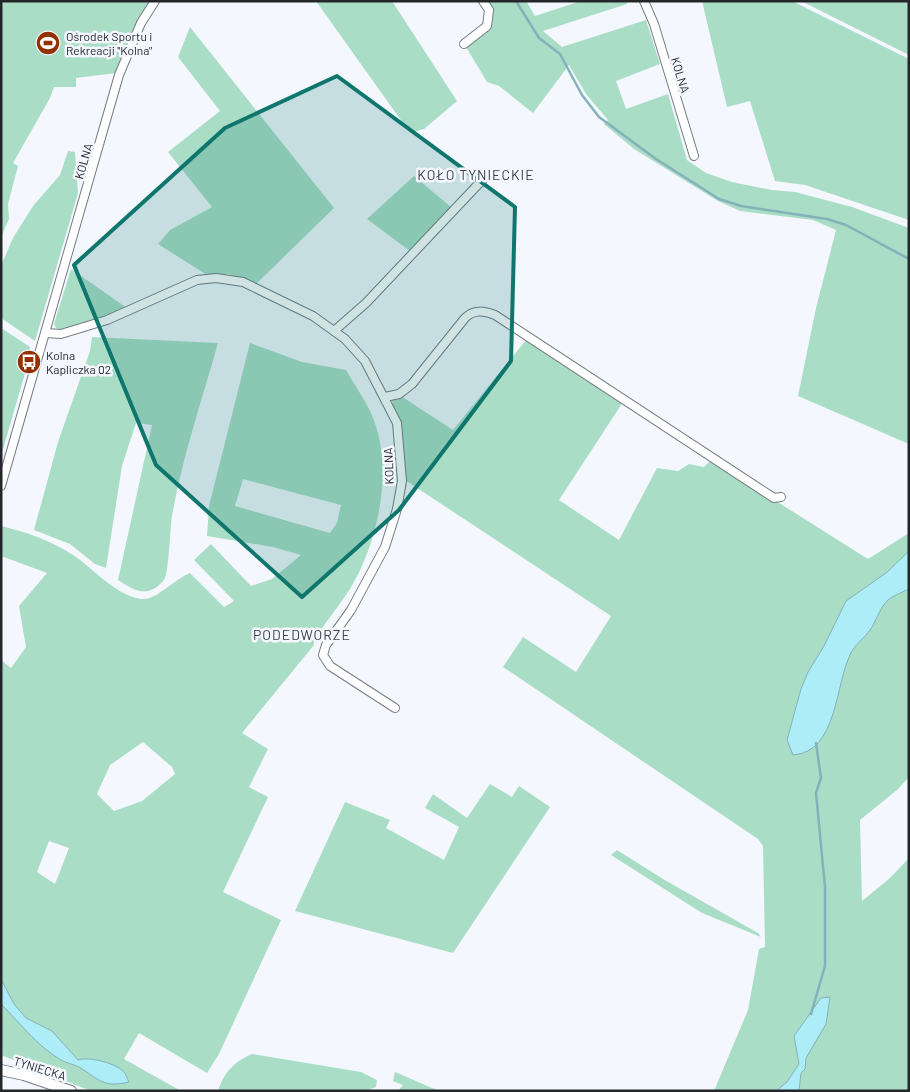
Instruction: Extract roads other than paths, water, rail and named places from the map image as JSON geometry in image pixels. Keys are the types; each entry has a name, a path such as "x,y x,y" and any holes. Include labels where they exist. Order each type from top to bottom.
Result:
{"street":[{"name":"KOLNA","path":"1,486 119,75 140,23 154,1"},
{"path":"464,44 487,26 489,10 483,1"},
{"name":"KOLNA","path":"644,1 654,24 694,156"},
{"path":"334,331 366,303 487,174"},
{"name":"KOLNA","path":"46,333 61,334 107,320 196,280 216,278 243,282 313,316 345,339 365,361 397,423 402,481 398,509 384,547 351,610 326,645 323,655 330,666 395,708"},
{"path":"385,397 399,394 412,384 465,318 469,314 482,310 495,314 527,338 774,498 781,497"},
{"name":"TYNIECKA","path":"1,1070 24,1075 71,1091"}],"water":[{"path":"909,551 909,589 888,600 872,627 853,650 846,666 833,714 819,742 808,751 793,755 787,740 801,689 808,672 824,646 846,601 886,573"},
{"path":"1,979 14,1004 26,1018 52,1031 78,1060 88,1059 114,1065 124,1072 129,1082 113,1084 102,1082 79,1067 61,1060 44,1048 1,1004"},
{"path":"830,997 826,1024 806,1058 805,1069 801,1073 799,1091 776,1091 787,1082 799,1064 794,1036 821,998"}],"waterway":[{"path":"516,1 539,38 560,54 582,95 599,117 656,159 719,199 741,206 827,219 846,225 909,259"},
{"path":"811,1014 825,966 825,887 816,793 821,778 816,743"}],"place":[{"name":"Ośrodek Sportu i Rekreacji \"Kolna\"","path":"48,43"},
{"name":"Kolna Kapliczka 02","path":"29,362"}],"district":[{"name":"KOŁO TYNIECKIE","path":"476,174"},
{"name":"PODEDWORZE","path":"302,634"}]}
